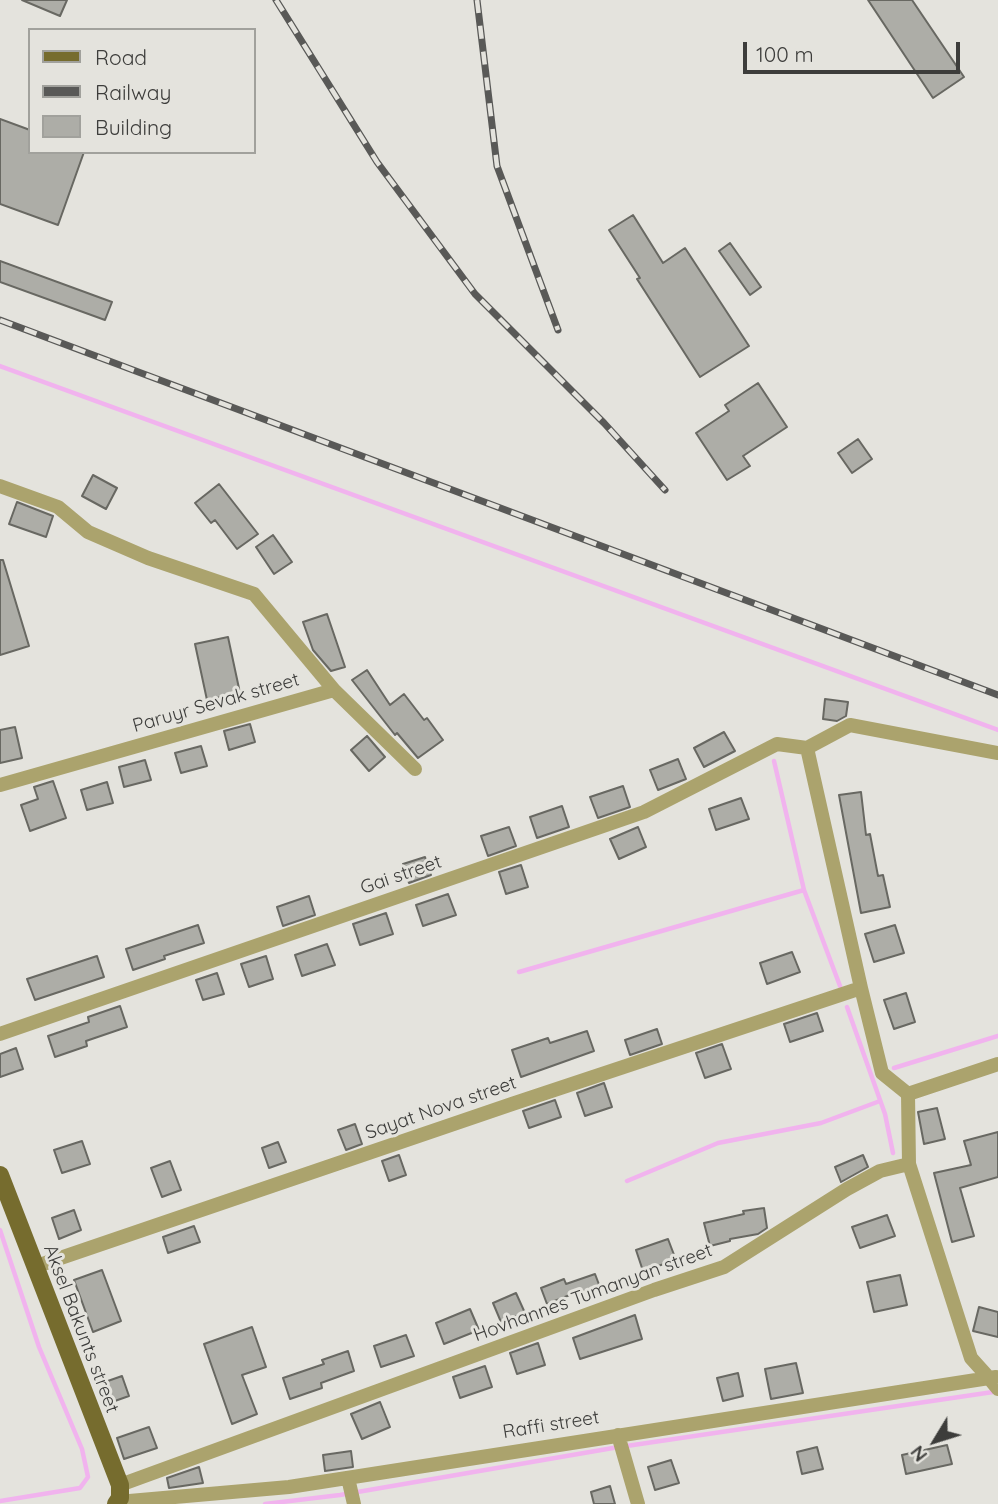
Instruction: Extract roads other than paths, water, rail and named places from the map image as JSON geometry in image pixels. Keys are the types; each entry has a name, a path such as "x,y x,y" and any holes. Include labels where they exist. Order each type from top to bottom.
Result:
{"main road":[{"name":"Aksel Bakunts street","path":"0,1175 119,1497"}],"street":[{"path":"0,486 58,507 88,531 148,558 254,594 334,690 415,769"},
{"name":"Paruyr Sevak street","path":"0,785 334,690"},
{"path":"908,1094 882,1073 807,748 850,725 998,753"},
{"name":"Gai street","path":"0,1034 644,812 777,744 807,748"},
{"name":"Sayat Nova street","path":"34,1267 861,988"},
{"path":"908,1094 998,1063"},
{"path":"908,1094 909,1164 971,1358 995,1381"},
{"name":"Hovhannes Tumanyan street","path":"119,1497 654,1290 724,1267 858,1183 880,1171 909,1164"},
{"name":"Raffi street","path":"119,1497 289,1487 620,1443 995,1381"},
{"path":"620,1443 638,1504"},
{"path":"348,1478 354,1503"}],"waterway":[{"path":"0,366 998,730"},
{"path":"774,761 804,890 840,986"},
{"path":"519,972 804,890"},
{"path":"847,1007 885,1114 893,1153"},
{"path":"894,1068 998,1036"},
{"path":"627,1181 718,1143 821,1123 880,1101"},
{"path":"0,1230 39,1347 82,1449 88,1477 80,1488 0,1501"},
{"path":"265,1504 340,1495 613,1448 993,1392"}],"railway":[{"path":"276,0 377,162 475,294 604,423 665,490"},
{"path":"477,0 497,166 558,330"},
{"path":"0,320 998,695"}]}
